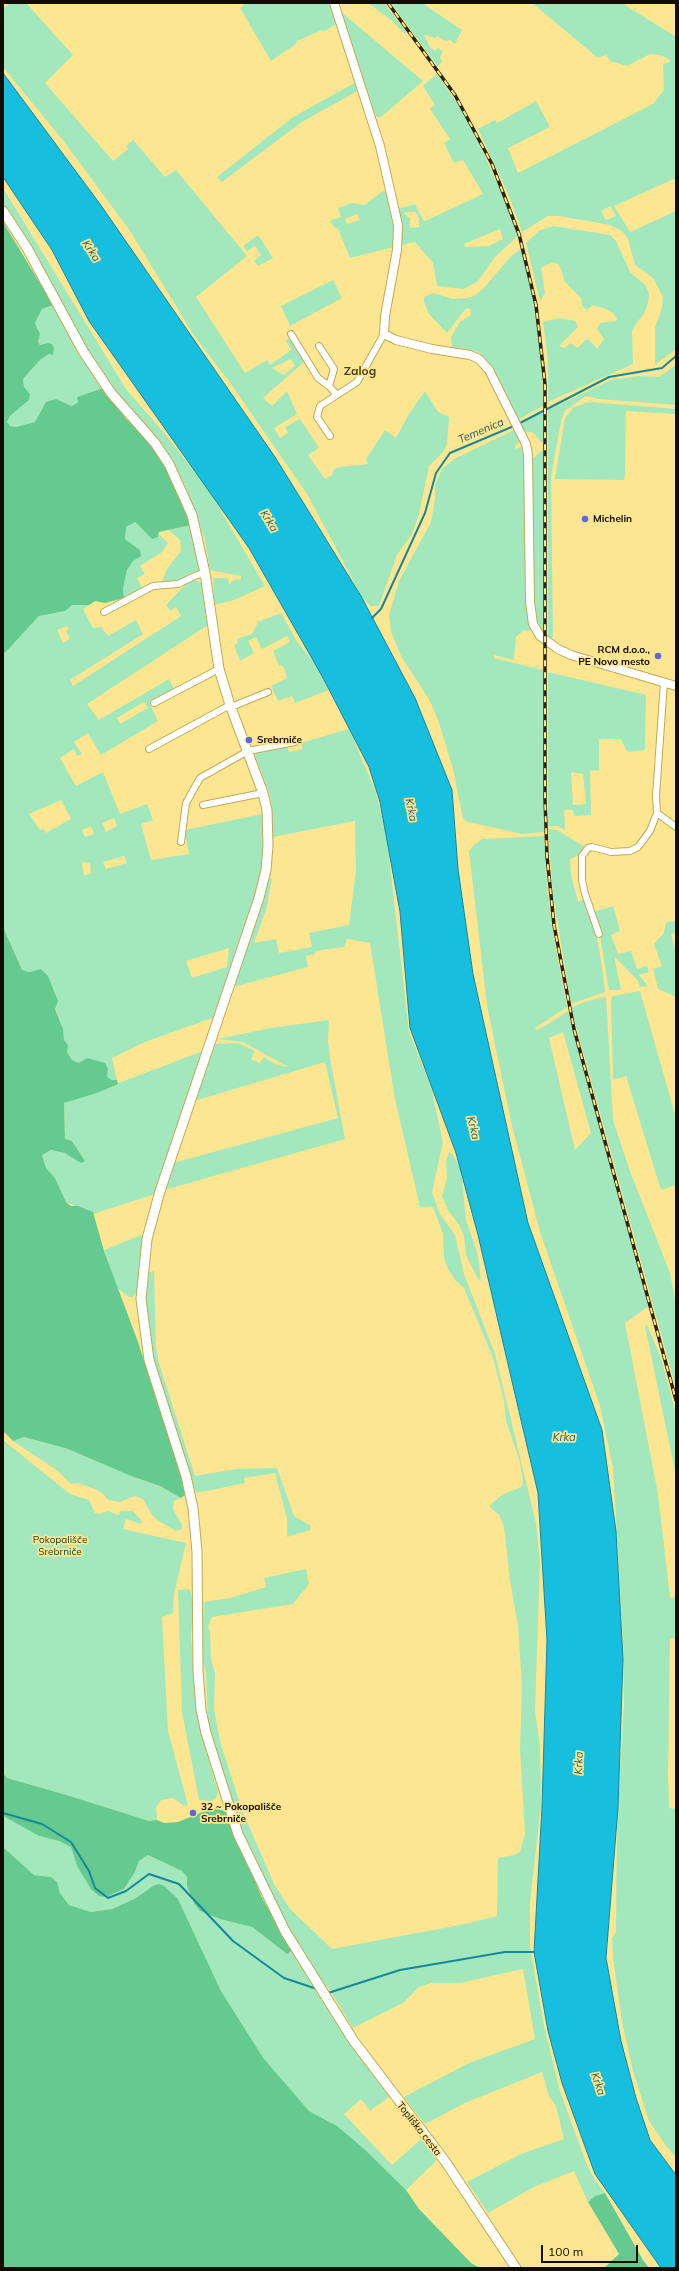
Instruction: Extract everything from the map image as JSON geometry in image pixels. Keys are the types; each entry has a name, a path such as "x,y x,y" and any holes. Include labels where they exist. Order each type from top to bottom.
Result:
{"main road":[{"name":"Topliška cesta","path":"3,211 27,248 83,351 111,393 155,443 169,464 192,515 205,573 219,670 230,706 263,793 267,810 268,846 266,870 257,906 160,1191 147,1239 141,1299 149,1360 186,1476 193,1508 197,1552 198,1670 201,1710 206,1733 227,1803 249,1859 285,1931 353,2040 445,2162 516,2268"}],"street":[{"path":"330,436 317,417 320,406 357,382 366,369 384,334 384,316 397,250 398,225 380,146 334,3"},
{"path":"292,334 318,378 329,386 337,395"},
{"path":"384,334 396,340 432,349 459,352 479,359 489,370 521,433 528,455 530,602 532,619 536,630 550,644 571,655 676,686"},
{"path":"319,346 334,369 329,386"},
{"path":"104,612 153,586 178,584 197,574 205,573"},
{"path":"154,703 219,670"},
{"path":"599,934 582,880 581,865 584,851 592,847 621,853 638,847 650,831 657,813 656,796 664,682"},
{"path":"149,749 230,706 268,692"},
{"path":"181,842 186,803 200,778 248,751 295,742"},
{"path":"203,805 263,793"},
{"path":"657,813 676,827"}],"green space":[{"path":"10,3 26,3 73,55 45,83 113,161 128,149 126,146 133,140 165,177 176,170 247,256 196,297 245,373 267,360 270,365 291,350 286,341 291,336 305,361 263,398 272,406 287,391 297,414 274,428 280,438 288,433 285,427 300,419 319,448 308,455 325,479 332,475 334,469 368,464 366,459 385,430 396,438 409,414 425,391 438,412 449,417 447,444 444,451 429,466 419,514 412,534 397,555 379,606 371,606 362,597 307,494 231,384 195,337 130,231 65,143 3,67 3,9","holes":["291,359 295,366 284,375 272,368"]},
{"path":"246,3 330,3 336,24 323,32 322,30 297,41 296,44 271,61 240,8"},
{"path":"368,3 384,3 407,33 404,33 391,20"},
{"path":"391,3 422,3 462,30 455,44 450,40 446,41 437,36 436,38 424,35 431,49 436,50 438,48 443,51 440,57 442,62 438,67"},
{"path":"532,3 622,3 676,37 676,178 614,206 630,232 676,211 676,349 655,365 655,327 662,308 663,297 653,278 635,265 628,239 622,231 610,225 559,216 548,216 522,232 509,196 478,129 495,120 497,123 536,101 550,127 508,148 518,173 653,104 664,90 663,64 670,62 669,59 660,55 650,54 627,66 610,61 606,55 598,58","holes":["610,206 616,216 606,220 601,211"]},
{"path":"340,11 423,81 381,117 377,117 375,114"},
{"path":"437,74 461,109 507,204 518,236 495,257 478,281 464,289 437,286 433,263 415,242 402,245 397,209 415,204 423,220 425,221 483,194 463,160 454,163 444,143 450,139 430,109 435,105 423,86","holes":["405,212 415,212 419,218 419,227 410,228 410,218 404,214","500,229 503,239 489,246 465,247 464,244"]},
{"path":"358,81 361,89 302,122 222,182 217,177 293,117"},
{"path":"3,188 126,389 165,434 208,489 265,586 234,600 214,605 213,578 228,578 229,584 234,580 241,579 241,576 210,570 205,540 186,487 174,463 162,444 151,435 107,381 90,354 45,274 3,206"},
{"path":"383,191 388,194 395,232 394,247 350,258 338,229 334,227 330,221 341,217 338,208 352,203 365,205","holes":["357,214 360,220 347,224 345,219"]},
{"path":"3,222 53,305 42,309 35,323 40,334 38,342 40,345 48,343 52,344 54,349 53,355 49,354 40,360 23,379 24,387 30,394 29,400 10,416 7,422 10,426 16,427 35,422 46,402 56,399 72,406 78,402 77,397 103,388 126,419 150,442 175,484 191,525 159,532 158,537 152,539 135,522 126,527 125,539 140,550 141,556 133,561 127,570 123,589 124,598 105,603 95,601 89,605 72,605 65,611 39,616 3,655"},
{"path":"554,226 610,235 616,241 630,272 645,285 649,294 648,303 644,314 632,331 633,364 548,402 548,360 543,322 560,318 575,321 578,327 559,346 565,348 570,343 578,348 585,340 590,340 597,349 604,339 597,329 600,323 616,321 617,319 613,313 606,309 593,305 587,310 582,306 581,298 565,282 558,264 552,262 541,268 545,293 540,301 526,243 540,230"},
{"path":"258,235 273,258 258,266 254,261 261,255 255,246 247,251 243,246"},
{"path":"522,248 537,316 542,365 543,406 517,420 499,379 486,359 480,353 472,350 452,347 451,337 460,322 471,315 470,309 466,308 447,333 429,314 424,302 424,297 433,293 453,299 474,296 483,289 511,256"},
{"path":"333,280 342,298 290,326 281,306"},
{"path":"53,305 103,388 77,397 78,402 72,406 56,399 36,422 16,427 10,426 6,422 10,416 29,400 30,394 24,387 23,379 40,360 49,354 48,343 41,345 38,342 40,334 35,323 42,309"},
{"path":"676,365 676,405 599,399 586,396 566,410 562,417 551,476 553,637 551,639 548,635 548,410 611,380 638,376 659,377"},
{"path":"590,402 676,409 676,414 626,411 624,480 555,479 565,418 574,407"},
{"path":"543,411 544,434 543,442 541,442 534,433 524,431 520,424"},
{"path":"516,429 519,442 515,446 515,449 521,447 525,464 527,606 530,631 524,630 516,637 514,660 494,655 494,658 543,670 544,832 522,834 468,822 463,819 453,769 438,720 430,701 401,656 391,632 389,615 399,581 431,522 435,499 435,485 442,469 454,459"},
{"path":"543,450 543,631 536,618 534,604 532,464 533,458"},
{"path":"134,522 148,535 158,537 159,534 168,543 162,552 140,566 145,574 137,578 142,588 124,598 123,589 127,570 140,550 125,539 126,527"},
{"path":"191,525 201,566 199,570 174,584 166,583 162,581 167,569 181,551 180,540 169,530"},
{"path":"195,580 202,583 208,625 87,704 99,720 169,679 174,689 150,704 158,721 101,755 88,733 74,742 82,754 77,756 74,749 60,758 76,786 103,772 120,814 147,804 153,820 141,824 151,860 189,854 185,830 262,814 264,840 263,862 257,892 215,1017 145,1042 112,1058 117,1080 112,1080 72,1060 67,1052 63,1029 41,969 29,972 22,970 3,927 3,655 39,616 65,611 72,605 89,605 83,609 93,628 101,627 108,636 136,620 143,634 70,680 73,686 181,616 176,607 170,611 166,605 187,583","holes":["67,626 69,629 66,631 70,639 63,643 57,630","144,702 148,708 120,724 117,718","61,800 71,819 46,833 44,829 40,830 29,814","114,818 117,826 106,832 102,823","91,826 94,834 85,837 82,830","124,856 127,863 106,869 103,862","90,862 91,874 84,875 82,863","229,948 227,967 192,978 186,961"]},
{"path":"281,613 296,640 314,663 329,690 295,703 292,696 278,701 271,686 287,678 284,668 281,665 279,666 273,651 290,642 287,636 262,649 256,637 248,641 254,653 240,661 234,645 238,643 237,639 252,634 258,622"},
{"path":"548,672 646,695 645,750 628,752 621,739 599,739 599,770 590,771 591,815 574,816 573,810 564,810 565,830 557,826 548,826","holes":["571,772 583,774 586,804 573,805"]},
{"path":"349,729 375,790 386,830 409,1032 431,1087 443,1142 432,1192 440,1214 455,1235 464,1274 495,1354 536,1523 540,1561 535,1711 540,1746 541,1805 530,1902 530,1946 544,2026 560,2091 587,2165 595,2180 605,2193 595,2196 588,2202 574,2171 534,2187 488,2213 467,2182 521,2154 564,2139 556,2106 549,2096 542,2072 465,2103 425,2124 404,2097 469,2063 535,2039 523,1969 460,1983 431,1983 419,1987 403,2003 353,2028 328,1987 322,1985 279,1911 242,1834 208,1723 206,1673 202,1647 204,1602 230,1598 266,1587 264,1578 306,1569 309,1584 293,1604 212,1617 208,1626 210,1632 211,1660 215,1673 214,1709 220,1741 242,1810 274,1884 290,1909 332,1949 465,1924 497,1916 498,1858 514,1855 520,1852 525,1834 520,1749 522,1687 518,1625 510,1581 504,1526 499,1515 489,1506 503,1494 522,1487 523,1482 520,1462 506,1421 504,1400 493,1358 464,1288 456,1281 448,1269 444,1258 443,1234 433,1207 420,1207 395,1099 370,943 347,939 344,947 315,951 314,955 306,956 308,967 233,987 269,878 272,879 266,910 254,943 276,939 279,953 312,947 309,933 349,925 356,870 355,821 273,837 270,795 254,752 287,746 289,752 303,749 301,743"},
{"path":"548,829 557,830 585,847 582,848 580,857 576,856 570,859 571,875 578,902 585,899 596,930 603,974 605,992 571,1004 553,895"},
{"path":"544,836 548,895 554,938 567,1007 535,1028 536,1030 545,1026 568,1011 649,1306 625,1323 658,1494 670,1598 676,1597 676,1638 670,1639 668,1776 669,1808 676,1809 676,2157 666,2146 649,2121 633,2071 622,2022 613,1958 612,1938 616,1932 617,1822 624,1704 623,1637 613,1468 600,1406 540,1232 511,1122 487,1005 469,851 482,839","holes":["563,1032 591,1133 575,1150 549,1038"]},
{"path":"613,906 620,931 611,935 618,954 631,951 637,969 647,966 649,972 639,975 648,986 640,987 638,981 614,956 621,990 609,990 599,930 593,912"},
{"path":"676,921 676,933 671,934 676,953 676,997 658,989 653,969 662,966 654,944 664,933 666,922"},
{"path":"3,927 22,970 29,972 41,969 48,976 58,1001 55,1009 63,1029 64,1040 68,1045 67,1052 72,1060 79,1063 87,1058 105,1063 108,1069 107,1077 112,1080 117,1080 118,1084 97,1093 64,1103 65,1139 72,1141 85,1161 81,1163 65,1153 51,1150 42,1155 46,1168 55,1178 66,1202 71,1206 78,1206 93,1212 104,1251 138,1342 181,1476 185,1495 181,1498 160,1486 131,1476 68,1449 24,1437 13,1441 3,1431"},
{"path":"640,991 676,1118 676,1185 661,1190 626,1076 613,1080 611,999 613,996"},
{"path":"606,996 613,1120 631,1174 670,1273 676,1305 676,1388 571,1008"},
{"path":"329,1020 328,1041 331,1064 345,1139 164,1190 173,1163 338,1118 325,1062 194,1101 216,1044 238,1043 255,1051 251,1059 260,1063 264,1057 277,1065 288,1067 243,1042 218,1039 271,1028"},
{"path":"203,1051 155,1194 93,1214 66,1202 55,1178 46,1168 42,1155 51,1150 65,1153 85,1161 72,1141 65,1139 64,1103 97,1093 103,1089"},
{"path":"449,1152 452,1154 461,1169 466,1220 478,1255 481,1282 466,1255 464,1236 459,1225 448,1210 442,1196 447,1178 446,1160"},
{"path":"144,1234 138,1291 133,1297 129,1297 117,1288 104,1250"},
{"path":"154,1271 156,1347 159,1363 195,1476 236,1469 277,1468 294,1516 311,1526 310,1530 287,1537 287,1518 275,1473 244,1478 245,1483 197,1493 195,1490 158,1378 152,1352 146,1308 146,1288 147,1273"},
{"path":"647,1325 661,1358 676,1414 676,1476 645,1326"},
{"path":"24,1437 68,1449 131,1476 160,1486 179,1496 181,1498 174,1501 173,1509 182,1525 182,1529 176,1531 160,1522 152,1515 143,1499 135,1496 120,1502 108,1500 102,1493 95,1489 78,1483 71,1484 58,1471 13,1441"},
{"name":"Pokopališče Srebrniče","path":"3,1440 70,1494 89,1500 95,1513 99,1514 108,1511 118,1515 121,1511 133,1511 142,1521 141,1524 126,1519 123,1529 186,1543 174,1594 173,1613 162,1617 168,1731 188,1805 184,1806 173,1798 161,1800 156,1808 157,1820 149,1821 7,1778 3,1772"},
{"path":"190,1589 193,1604 191,1636 195,1701 206,1751 218,1792 216,1799 209,1801 199,1800 182,1712 178,1590"},
{"path":"3,1772 7,1778 149,1821 157,1820 164,1823 178,1822 205,1811 217,1809 225,1811 262,1898 292,1951 287,1954 252,1927 220,1919 200,1911 194,1903 187,1886 187,1877 182,1871 148,1855 139,1861 135,1872 124,1889 106,1897 99,1896 91,1889 77,1866 71,1847 59,1841 39,1836 3,1816"},
{"path":"3,1816 39,1836 59,1841 71,1847 77,1866 83,1875 117,1892 124,1889 135,1872 139,1861 148,1855 182,1871 187,1877 187,1886 200,1911 220,1919 252,1927 287,1954 292,1951 341,2031 389,2097 370,2111 361,2099 344,2114 392,2165 421,2139 437,2160 406,2190 337,2126 309,2111 297,2099 264,2059 221,1991 178,1899 153,1886 136,1898 112,1909 91,1912 69,1905 60,1893 57,1882 51,1877 34,1875 3,1847"},
{"path":"3,1847 34,1875 51,1877 57,1882 60,1893 69,1905 91,1912 112,1909 136,1898 153,1886 159,1884 164,1886 178,1899 221,1991 264,2059 309,2111 337,2126 363,2148 406,2190 419,2209 471,2263 480,2268 3,2268"},
{"path":"605,2193 649,2268 604,2268 619,2254 588,2202 595,2196"}],"water":[{"name":"Krka","path":"3,73 100,204 275,457 361,596 415,698 452,790 458,869 473,974 528,1223 602,1430 616,1531 623,1659 618,1807 606,1958 621,2041 636,2098 650,2140 676,2175 676,2268 661,2268 595,2174 562,2083 548,2031 534,1952 542,1807 547,1640 538,1493 478,1235 456,1153 410,1028 400,912 380,802 369,767 322,676 249,548 89,321 52,250 3,177"}],"waterway":[{"name":"Temenica","path":"518,424 609,377 662,368 676,356"},
{"name":"Temenica","path":"372,618 381,609 425,513 436,473 450,453 514,426"},
{"path":"3,1813 42,1824 71,1842 89,1871 95,1888 108,1898 126,1891 149,1874 179,1884 233,1941 284,1978 317,1989"},
{"path":"328,1993 400,1970 505,1952 534,1952"}],"railway":[{"path":"388,3 455,95 492,164 519,234 536,305 545,384 545,799 547,856 554,925 574,1029 676,1400"}],"place":[{"name":"Michelin","path":"585,519"},
{"name":"RCM d.o.o., PE Novo mesto","path":"658,656"},
{"name":"Srebrniče","path":"249,740"},
{"name":"32 ~ Pokopališče Srebrniče","path":"193,1813"}],"district":[{"name":"Zalog","path":"360,371"}]}
